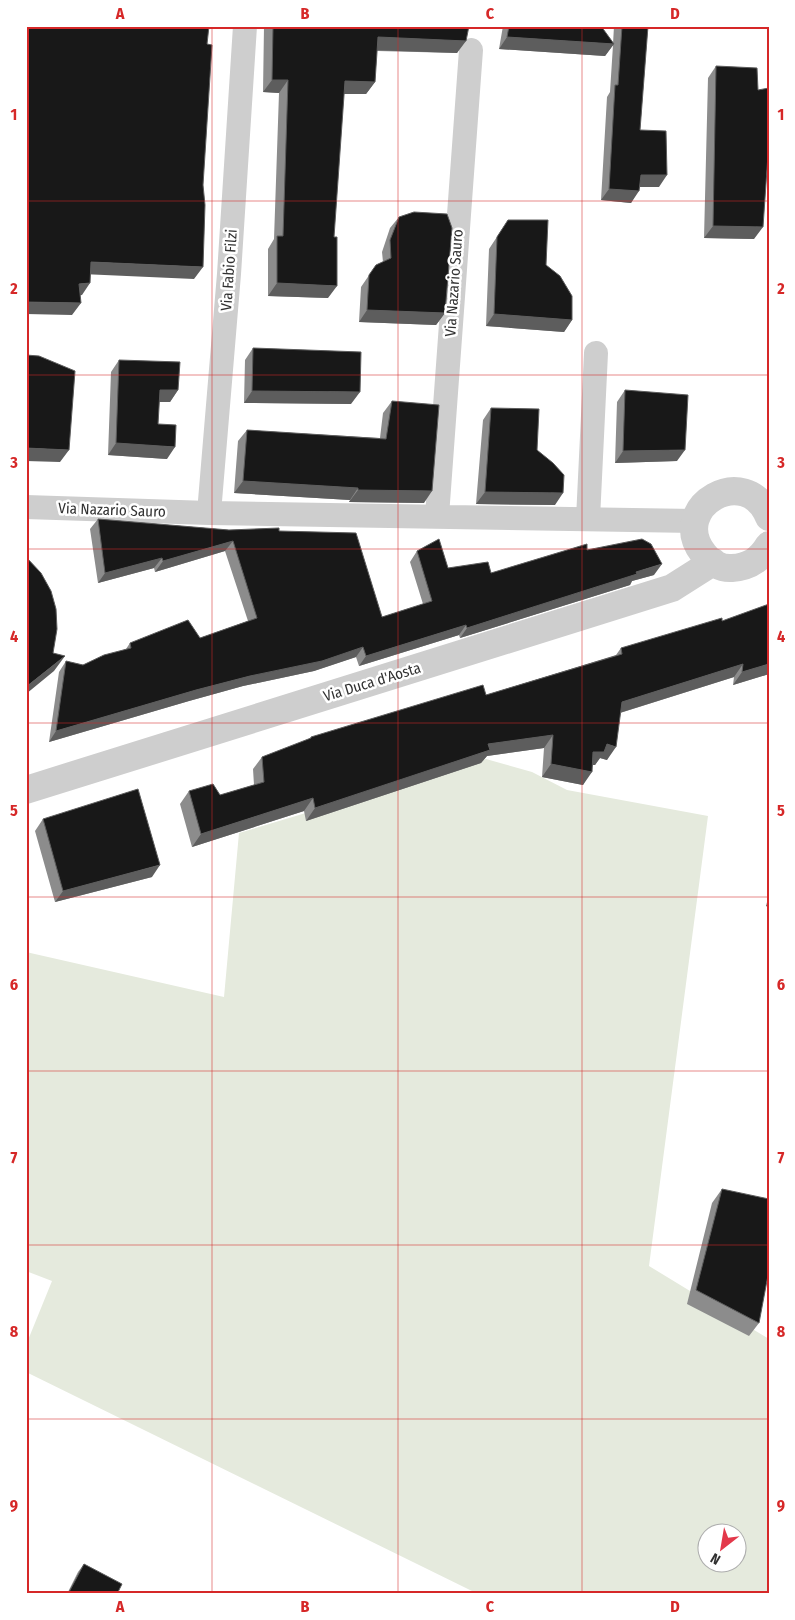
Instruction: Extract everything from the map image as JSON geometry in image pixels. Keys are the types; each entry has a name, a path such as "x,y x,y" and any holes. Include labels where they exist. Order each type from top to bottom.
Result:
{"street":[{"name":"Via Fabio Filzi","path":"209,513 229,274 245,26"},
{"name":"Via Nazario Sauro","path":"437,516 471,50"},
{"path":"588,518 596,352"},
{"path":"764,499 743,492 729,491 716,494 700,508 695,521 694,535 698,548 706,558 717,565 730,568 750,565 761,557 769,545"},
{"name":"Via Nazario Sauro","path":"26,507 209,513 695,521"},
{"name":"Via Duca d'Aosta","path":"26,790 672,588 713,562"}],"shaded area":[{"path":"486,759 532,772 567,790 708,816 649,1266 769,1339 769,1594 490,1594 472,1591 26,1372 26,1345 52,1281 26,1271 26,952 224,997 239,833"}],"building":[{"path":"26,26 209,26 207,44 212,45 203,185 205,205 203,267 91,262 90,283 79,284 81,303 26,302"},
{"path":"273,26 469,26 466,41 378,37 375,82 345,81 334,237 337,237 337,286 277,283 277,236 283,236 288,80 272,80"},
{"path":"509,26 601,26 614,44 507,37"},
{"path":"622,26 648,26 640,130 666,131 667,175 641,175 639,191 609,189 615,85 618,85"},
{"path":"716,66 757,68 758,90 769,88 769,140 763,227 713,226"},
{"path":"414,212 447,214 452,228 445,313 367,310 369,275 376,265 391,258 390,240 399,217"},
{"path":"508,220 548,220 546,265 560,276 572,296 572,320 494,314 497,237"},
{"path":"253,348 361,352 360,392 252,391"},
{"path":"26,355 39,356 75,371 69,450 26,448"},
{"path":"119,360 180,362 178,390 160,390 158,424 176,425 175,447 116,443"},
{"path":"625,390 688,395 685,450 623,451"},
{"path":"392,401 439,405 432,491 358,490 358,488 243,481 247,430 386,439"},
{"path":"491,408 539,409 537,450 564,475 563,493 485,492"},
{"path":"98,519 229,530 279,528 279,531 356,533 382,617 432,601 417,551 439,539 448,568 488,562 491,573 587,544 587,550 642,539 651,544 662,564 636,572 637,574 467,628 466,625 366,656 363,647 322,661 250,676 196,690 56,731 66,661 83,665 104,655 131,648 130,643 188,620 200,638 257,618 233,541 163,561 162,558 105,573"},
{"path":"26,557 41,573 51,591 56,609 57,629 53,653 65,656 26,687"},
{"path":"769,604 769,664 742,672 743,664 622,702 616,747 607,744 604,752 593,752 592,772 551,764 553,735 488,744 490,750 315,808 313,798 201,834 189,791 213,784 220,795 264,782 262,757 311,737 483,685 486,695 622,654 621,648 722,618 722,621"},
{"path":"138,789 160,865 63,891 43,819"},
{"path":"722,1189 769,1199 769,1270 759,1323 696,1290"},
{"path":"84,1564 122,1584 117,1594 68,1594"}]}
